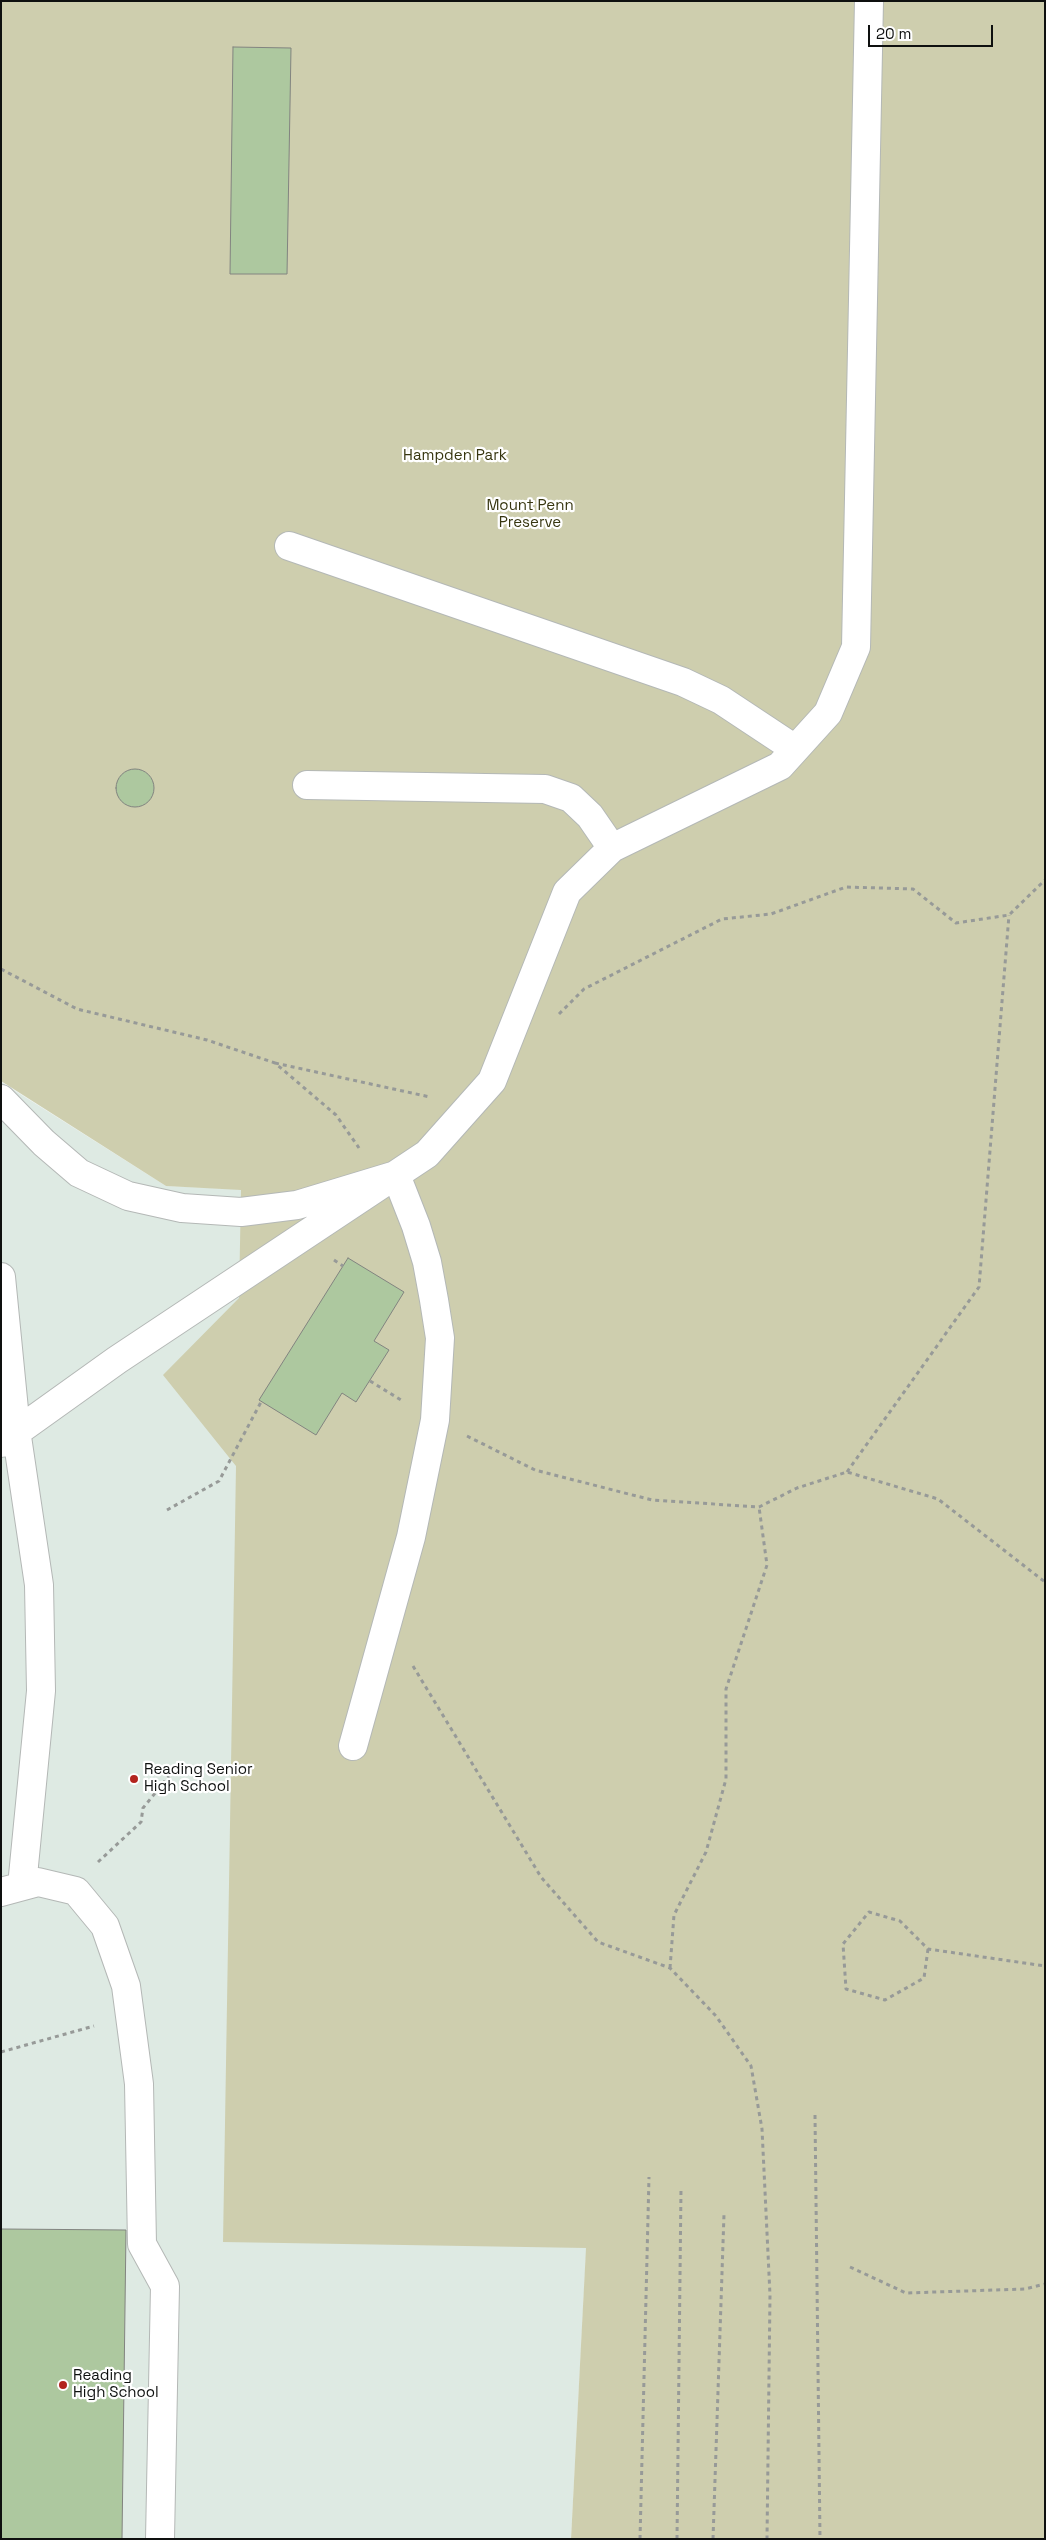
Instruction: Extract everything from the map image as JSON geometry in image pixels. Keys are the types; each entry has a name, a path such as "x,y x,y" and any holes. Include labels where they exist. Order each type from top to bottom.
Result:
{"lane":[{"path":"9,1436 388,1177 427,1154 492,1081 567,892 612,848 780,766 828,713 856,647 869,1"},
{"path":"290,546 683,682 720,700 795,749"},
{"path":"307,785 545,789 571,798 590,816 612,848"},
{"path":"1,1099 44,1143 79,1173 128,1196 182,1208 241,1212 297,1205 388,1177"},
{"path":"353,1746 411,1537 435,1420 440,1338 434,1300 419,1235 388,1177"},
{"path":"1,1277 9,1436 39,1585 41,1691 12,1889 38,1882 76,1892 105,1926 126,1986 138,2084 142,2244 165,2286 160,2539"}],"path":[{"path":"558,1016 584,989 722,919 771,914 846,887 913,890 956,923 1009,915 1045,880"},
{"path":"847,1472 979,1287 1009,915"},
{"path":"1,969 77,1009 207,1040 274,1063 470,1106"},
{"path":"274,1063 336,1115 388,1177"},
{"path":"167,1510 219,1482 261,1402"},
{"path":"435,1420 535,1470 652,1500 760,1507 797,1488 847,1472 938,1499 1045,1582"},
{"path":"670,1968 674,1915 706,1852 726,1779 726,1688 767,1565 760,1507"},
{"path":"387,1622 541,1878 598,1942 670,1968 716,2016 752,2066 762,2128 770,2295 767,2539"},
{"path":"100,1860 141,1822 143,1808 170,1776"},
{"path":"928,1949 924,1978 885,2000 846,1989 843,1944 869,1912 900,1921 928,1949 1045,1966"},
{"path":"1,2052 96,2025"},
{"path":"815,2115 820,2539"},
{"path":"640,2539 648,2177"},
{"path":"677,2539 681,2188"},
{"path":"713,2539 724,2214"},
{"path":"850,2267 906,2293 1025,2289 1045,2284"}],"shaded area":[{"name":"Reading Senior High School","path":"1,1082 166,1186 343,1194 268,1506 596,2065 571,2539 1,2539"}],"green space":[{"name":"Mount Penn Preserve","path":"1,1 1045,1 1045,2539 571,2539 586,2248 223,2242 236,1466 163,1375 239,1298 241,1190 166,1186 1,1081"}],"building":[{"path":"233,47 291,48 287,274 230,274"},
{"path":"135,769 148,775 154,788 148,801 135,807 122,801 116,788 122,775"},
{"path":"348,1258 404,1292 374,1341 389,1350 356,1402 342,1393 316,1435 259,1400"},
{"name":"Reading High School","path":"1,2229 126,2230 122,2539 1,2539"}],"place":[{"name":"Reading Senior High School","path":"134,1779"},
{"name":"Reading High School","path":"63,2385"}],"park label":[{"name":"Hampden Park","path":"455,456"}]}
